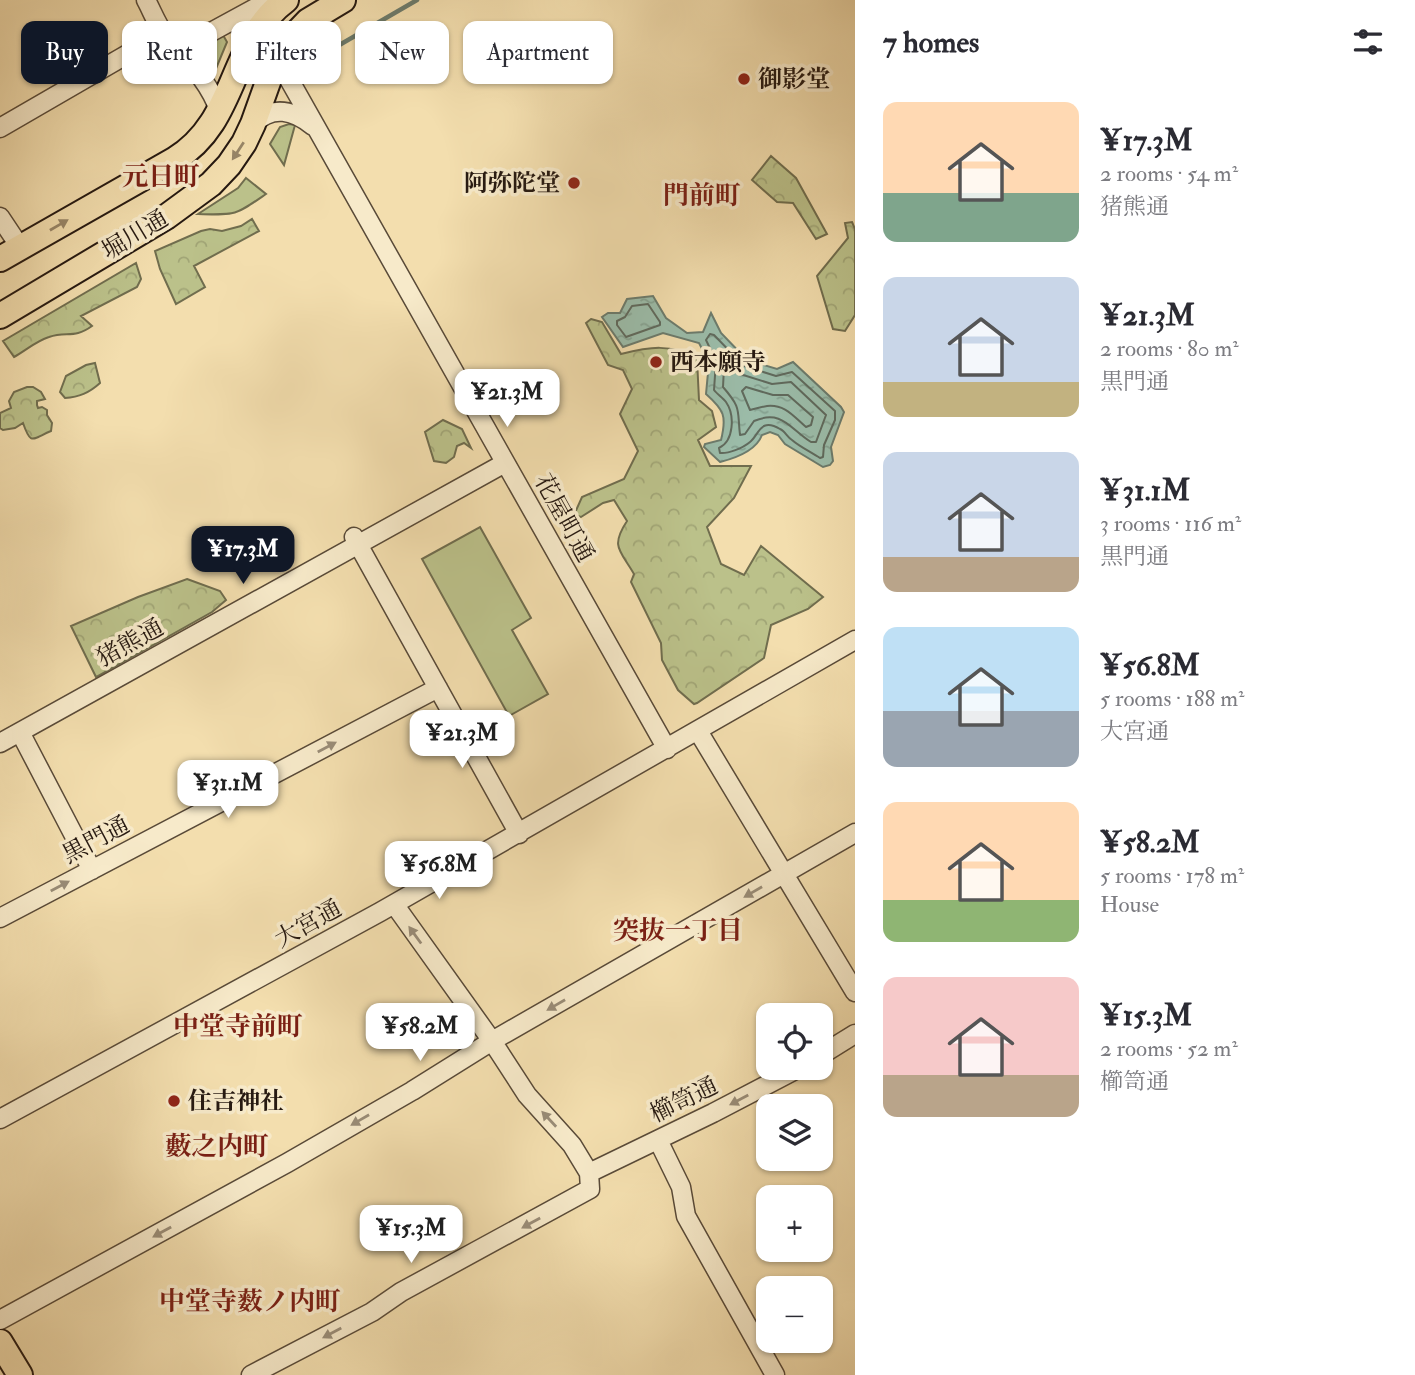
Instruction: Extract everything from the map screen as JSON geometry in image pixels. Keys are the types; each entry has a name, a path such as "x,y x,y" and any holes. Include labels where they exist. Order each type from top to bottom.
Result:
{"highway":[{"name":"堀川通","path":"10,253 180,157 206,134 220,113 249,44 271,14 286,0"},
{"name":"堀川通","path":"308,21 343,0"},
{"name":"堀川通","path":"0,316 166,217 205,189 229,165 253,124 268,84"},
{"path":"0,1342 20,1375"}],"street":[{"path":"146,0 157,21"},
{"path":"217,29 268,1 277,0"},
{"path":"0,128 122,57"},
{"path":"205,84 220,113"},
{"name":"花屋町通","path":"291,84 667,749"},
{"path":"253,124 267,114 289,111 315,128"},
{"path":"0,218 10,253"},
{"name":"猪熊通","path":"0,743 356,541 505,463"},
{"path":"356,541 519,834"},
{"name":"大宮通","path":"0,1119 519,834 855,640"},
{"name":"黒門通","path":"0,918 438,688"},
{"path":"698,731 855,992"},
{"path":"20,732 92,870"},
{"path":"0,1320 287,1163 492,1041 855,833"},
{"path":"394,904 492,1041 527,1095 572,1144 590,1181"},
{"path":"833,1048 855,1034"},
{"name":"櫛笥通","path":"251,1375 372,1312 401,1292 658,1140 776,1080"},
{"path":"658,1140 681,1187 686,1216 775,1375"}],"green space":[{"path":"223,35 227,42 217,66 217,38"},
{"path":"295,125 284,165 270,144 280,127"},
{"path":"771,156 796,178 827,234 816,239 793,203 777,202 752,180"},
{"path":"246,178 266,194 235,213 198,214 238,188"},
{"path":"252,219 259,231 194,266 205,287 176,304 155,251 201,231 222,231 241,226"},
{"path":"852,222 855,229 855,315 845,331 833,329 817,276 848,238 845,223"},
{"path":"136,263 141,279 137,287 81,316 92,326 86,330 44,339 14,357 3,341"},
{"path":"591,319 602,322 621,354 660,348 678,350 697,359 699,400 712,411 716,427 698,440 710,466 751,466 734,498 707,527 721,564 744,575 761,546 823,597 808,609 771,625 764,658 694,704 678,690 662,660 661,643 631,582 634,574 621,554 618,543 627,521 614,500 603,503 581,517 574,515 582,497 624,479 638,451 620,414 632,389 623,370 608,365 586,323"},
{"path":"95,363 100,383 84,394 65,398 60,392 66,376"},
{"path":"27,387 41,392 45,399 37,401 38,408 47,410 52,423 51,431 33,439 28,435 23,423 15,428 0,428 0,413 11,408 9,401 14,392"},
{"path":"443,420 462,429 471,448 464,443 457,446 454,457 446,463 434,461 425,432"},
{"path":"480,527 531,618 512,630 548,694 509,716 422,559"},
{"path":"187,579 220,591 226,600 212,612 96,677 71,626"}],"water":[{"path":"653,296 666,318 687,333 703,332 711,313 721,333 747,360 777,369 793,362 841,407 844,412 831,447 833,461 830,465 823,467 770,432 762,435 745,453 720,462 704,447 705,444 721,440 724,419 720,409 706,394 709,362 699,343 663,333 623,347 602,317 608,313 620,313 627,299"}],"waterway":[{"path":"341,44 417,0"}],"place":[{"name":"御影堂","path":"744,79"},
{"name":"阿弥陀堂","path":"574,183"},
{"name":"西本願寺","path":"656,362"},
{"name":"住吉神社","path":"174,1101"}],"district":[{"name":"元日町","path":"161,177"},
{"name":"門前町","path":"702,196"},
{"name":"突抜一丁目","path":"678,931"},
{"name":"中堂寺前町","path":"238,1027"},
{"name":"藪之内町","path":"217,1147"},
{"name":"中堂寺薮ノ内町","path":"250,1302"}]}
